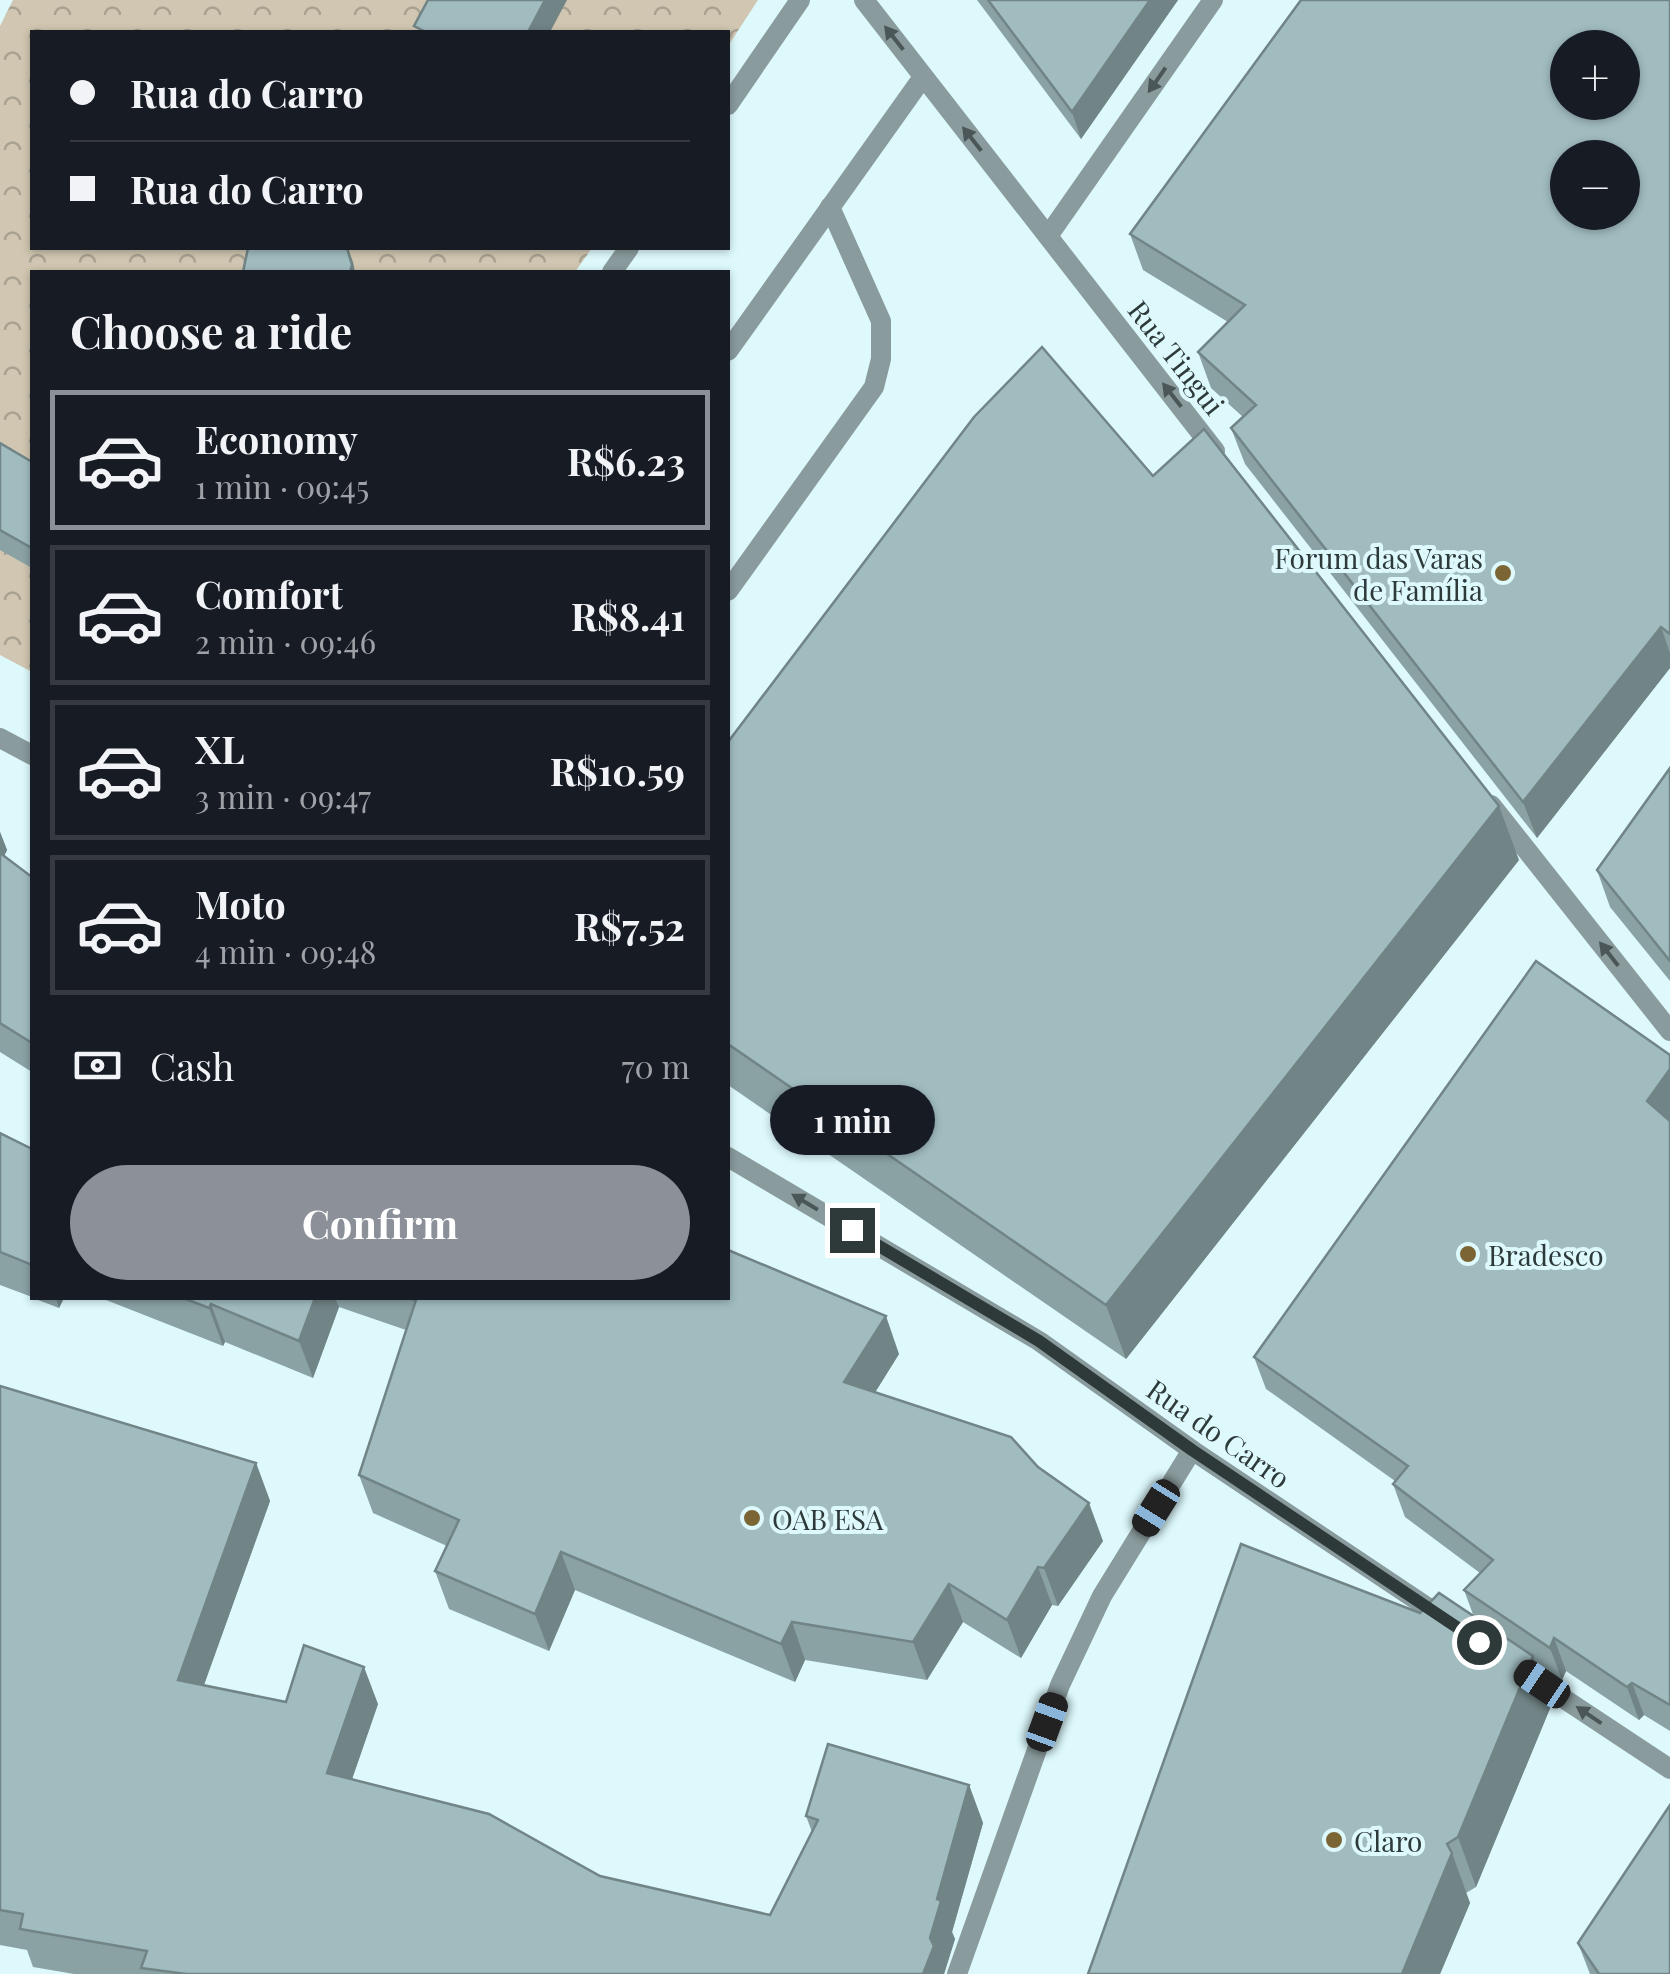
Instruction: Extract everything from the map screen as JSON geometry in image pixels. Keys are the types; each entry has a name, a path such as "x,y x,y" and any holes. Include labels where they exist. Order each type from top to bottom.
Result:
{"street":[{"path":"730,101 800,0"},
{"name":"Rua Tingui","path":"864,0 1229,468"},
{"path":"1048,236 1213,0"},
{"path":"730,348 923,77"},
{"path":"730,588 874,388 882,360 881,321 830,207"},
{"path":"0,738 30,754"},
{"path":"1482,794 1670,1031"},
{"name":"Rua do Carro","path":"730,1157 1039,1341 1192,1450 1472,1637"},
{"path":"958,1974 1060,1686 1102,1596 1192,1450"},
{"path":"1505,1659 1670,1769"}],"green space":[{"path":"13,0 758,0 730,43 730,30 30,30 30,250 591,250 576,270 30,270 30,671 0,655 0,26"}],"building":[{"path":"428,0 545,0 529,30 422,30 414,26"},
{"path":"988,0 1150,0 1072,112"},
{"path":"1301,0 1670,0 1670,634 1661,627 1523,802 1231,428 1256,405 1198,352 1245,305 1130,234"},
{"path":"248,250 348,250 352,265 351,270 243,270"},
{"path":"1042,347 1153,476 1204,429 1499,806 1106,1305 730,1045 730,739 974,417"},
{"path":"0,443 30,461 30,547 0,530"},
{"path":"1670,768 1670,961 1597,870"},
{"path":"0,853 30,876 30,1042 0,1023"},
{"path":"1536,961 1670,1055 1670,1069 1647,1101 1670,1121 1670,1705 1632,1683 1627,1687 1554,1638 1550,1648 1464,1590 1493,1560 1393,1484 1408,1466 1254,1357"},
{"path":"0,1133 30,1148 30,1264 0,1252"},
{"path":"730,1251 886,1316 844,1382 1011,1437 1038,1467 1089,1503 1044,1568 1038,1567 1007,1620 949,1584 913,1642 792,1622 781,1644 561,1552 535,1614 435,1571 459,1520 359,1475 416,1300 730,1300"},
{"path":"188,1300 314,1300 299,1341 211,1304 209,1308"},
{"path":"0,1386 256,1463 178,1680 286,1702 304,1645 364,1667 327,1773 489,1814 600,1876 770,1915 818,1820 806,1816 828,1744 969,1785 937,1899 941,1901 930,1938 934,1946 923,1974 186,1974 141,1968 147,1951 20,1929 23,1914 0,1910"},
{"name":"Claro","path":"1241,1544 1420,1613 1439,1593 1533,1656 1458,1837 1447,1844 1452,1853 1402,1974 1088,1974"},
{"path":"1670,1805 1670,1974 1599,1974 1578,1943"}],"place":[{"name":"Forum das Varas de Família","path":"1503,573"},
{"name":"Bradesco","path":"1468,1254"},
{"name":"OAB ESA","path":"752,1518"},
{"name":"Claro","path":"1334,1840"}],"route":[{"path":"852,1230 1039,1341 1192,1450 1479,1642"}]}
